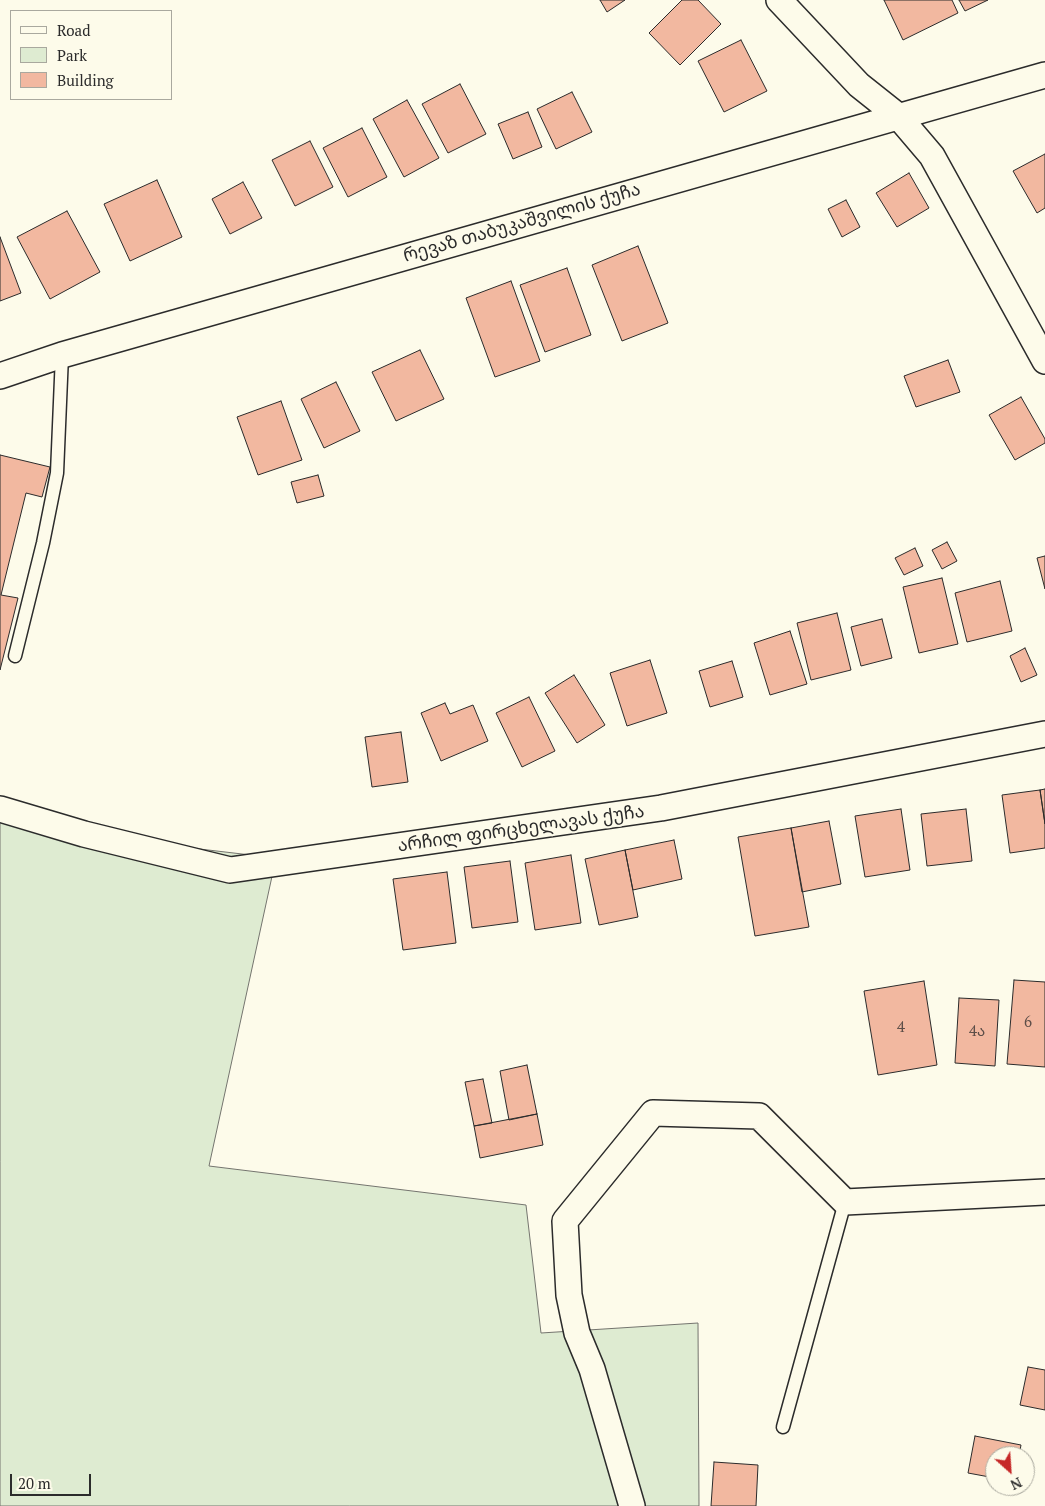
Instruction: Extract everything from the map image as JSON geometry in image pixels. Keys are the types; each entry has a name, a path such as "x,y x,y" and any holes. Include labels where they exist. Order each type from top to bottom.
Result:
{"street":[{"path":"779,0 859,85 898,116 932,156 1045,361"},
{"name":"რევაზ თაბუკაშვილის ქუჩა","path":"0,376 62,355 1045,74"},
{"name":"არჩილ ფირცხელავას ქუჩა","path":"0,810 84,834 230,870 661,808 1045,734"},
{"path":"632,1506 592,1369 577,1333 569,1295 565,1222 653,1113 759,1116 845,1202 1045,1192"}],"lane":[{"path":"15,656 58,473 62,355"},
{"path":"783,1427 845,1202"}],"green space":[{"path":"0,817 98,837 276,858 209,1166 526,1205 541,1333 698,1323 699,1506 0,1506"}],"building":[{"path":"600,0 625,0 607,12"},
{"path":"682,0 698,0 721,24 680,65 649,33"},
{"path":"884,0 952,0 958,13 903,40"},
{"path":"959,0 988,0 965,11"},
{"path":"741,40 767,91 724,112 698,61"},
{"path":"460,84 486,134 448,153 422,104"},
{"path":"572,92 592,132 556,149 537,109"},
{"path":"407,100 439,158 404,177 373,119"},
{"path":"528,112 542,147 513,159 498,124"},
{"path":"362,128 387,177 348,197 323,148"},
{"path":"310,141 333,187 295,206 272,160"},
{"path":"1045,154 1045,208 1037,213 1013,171"},
{"path":"909,173 929,208 897,227 876,193"},
{"path":"157,180 182,237 130,261 104,204"},
{"path":"243,182 262,218 230,234 212,199"},
{"path":"846,200 860,227 842,237 828,209"},
{"path":"67,211 100,272 50,299 17,237"},
{"path":"0,237 21,293 0,301"},
{"path":"638,246 668,323 622,341 592,265"},
{"path":"567,268 591,335 545,352 520,285"},
{"path":"511,281 540,361 495,377 466,298"},
{"path":"420,350 444,399 396,421 372,372"},
{"path":"948,360 960,392 916,407 904,376"},
{"path":"336,382 360,431 324,448 301,399"},
{"path":"1021,397 1045,439 1045,443 1015,460 989,415"},
{"path":"281,401 302,460 258,475 237,417"},
{"path":"0,455 50,467 42,497 26,493 1,595 18,598 0,670"},
{"path":"318,475 324,496 297,503 291,482"},
{"path":"947,542 957,561 942,569 932,550"},
{"path":"915,548 923,566 904,575 895,558"},
{"path":"1045,556 1045,589 1037,558"},
{"path":"942,578 958,644 919,653 903,587"},
{"path":"1000,581 1012,631 967,642 955,593"},
{"path":"837,613 851,670 811,680 797,623"},
{"path":"882,619 892,658 861,666 851,627"},
{"path":"790,631 807,684 770,695 754,643"},
{"path":"1025,648 1037,675 1021,682 1010,656"},
{"path":"650,660 667,713 627,726 610,673"},
{"path":"732,661 743,697 710,707 699,671"},
{"path":"574,675 605,725 577,743 545,693"},
{"path":"529,697 555,751 522,767 496,713"},
{"path":"445,703 450,714 473,705 488,741 441,761 421,713"},
{"path":"401,732 408,782 372,787 365,737"},
{"path":"1045,789 1045,824 1040,790"},
{"path":"1040,790 1045,824 1045,848 1010,853 1002,795"},
{"path":"901,809 910,870 865,877 855,816"},
{"path":"966,809 972,861 927,866 921,814"},
{"path":"829,821 841,884 802,892 791,828"},
{"path":"791,828 809,927 755,936 738,837"},
{"path":"674,840 682,879 633,890 625,850"},
{"path":"625,850 638,917 599,925 585,859"},
{"path":"571,855 581,923 535,930 525,863"},
{"path":"510,861 518,922 472,928 464,867"},
{"path":"447,872 456,943 403,950 393,879"},
{"path":"1014,980 1045,982 1045,1067 1007,1064"},
{"path":"924,981 937,1065 878,1075 864,991"},
{"path":"959,998 999,1000 995,1066 955,1063"},
{"path":"527,1065 537,1114 509,1120 500,1071"},
{"path":"483,1079 492,1123 474,1126 465,1082"},
{"path":"537,1114 543,1145 480,1158 474,1126"},
{"path":"1028,1367 1045,1370 1045,1410 1020,1405"},
{"path":"975,1436 1021,1445 985,1446 985,1476 968,1473"},
{"path":"714,1462 758,1465 756,1506 711,1506"}]}
